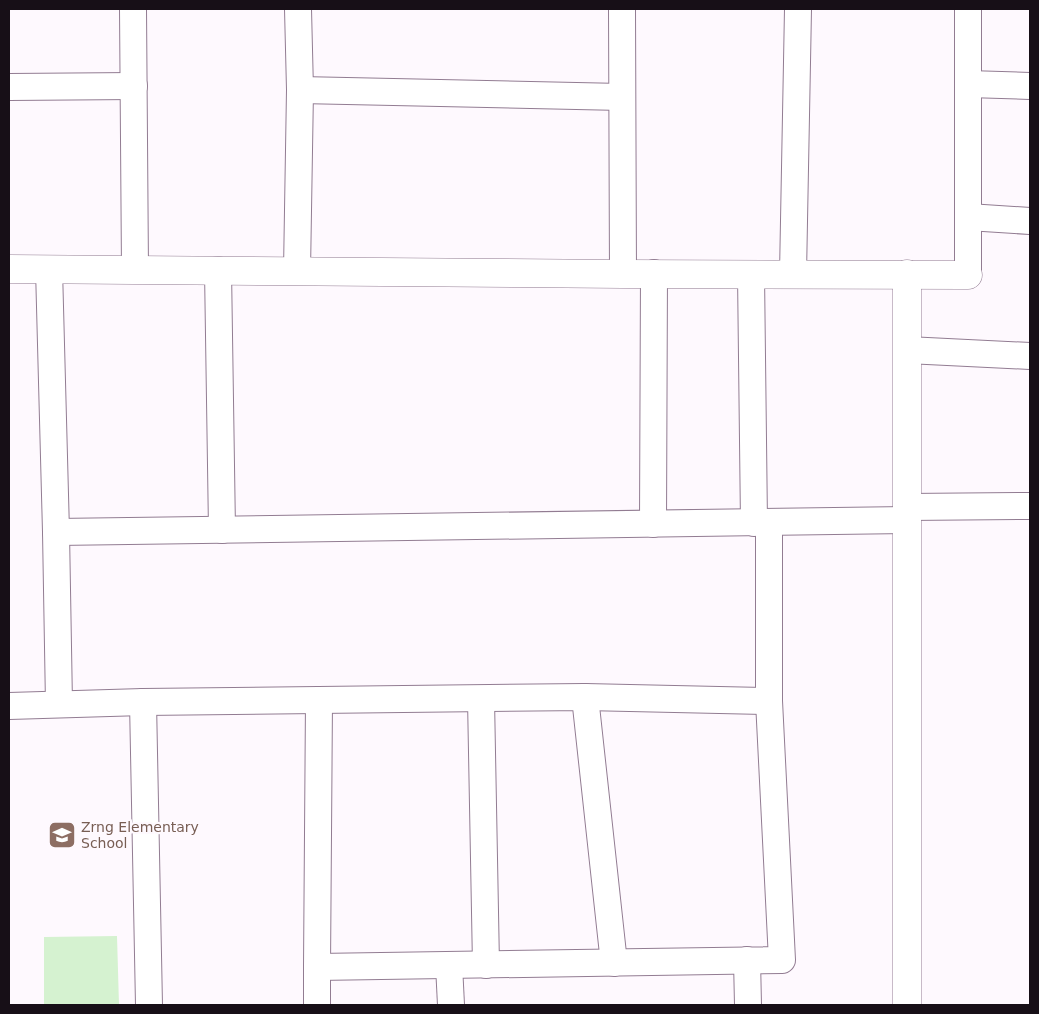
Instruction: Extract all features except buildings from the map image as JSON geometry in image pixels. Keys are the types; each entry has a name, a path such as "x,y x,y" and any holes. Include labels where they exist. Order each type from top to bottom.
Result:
{"street":[{"path":"133,9 135,270"},
{"path":"297,271 300,90 298,9"},
{"path":"622,9 623,274"},
{"path":"793,274 798,9"},
{"path":"9,269 968,275 968,9"},
{"path":"968,84 1030,86"},
{"path":"9,87 134,86"},
{"path":"300,90 622,97"},
{"path":"968,217 1030,221"},
{"path":"49,269 59,704"},
{"path":"218,270 222,530"},
{"path":"653,524 654,273"},
{"path":"316,968 782,960 751,274"},
{"path":"906,1005 907,274"},
{"path":"907,350 1030,356"},
{"path":"56,532 762,523 1030,506"},
{"path":"9,706 143,702 585,697 769,701"},
{"path":"585,697 614,963"},
{"path":"481,699 486,965"},
{"path":"317,1005 319,701"},
{"path":"143,702 149,1005"},
{"path":"746,960 748,1005"},
{"path":"449,965 451,1005"}],"green space":[{"path":"117,936 119,1005 44,1005 44,937"}],"place":[{"name":"Zrng Elementary School","path":"62,835"}]}
